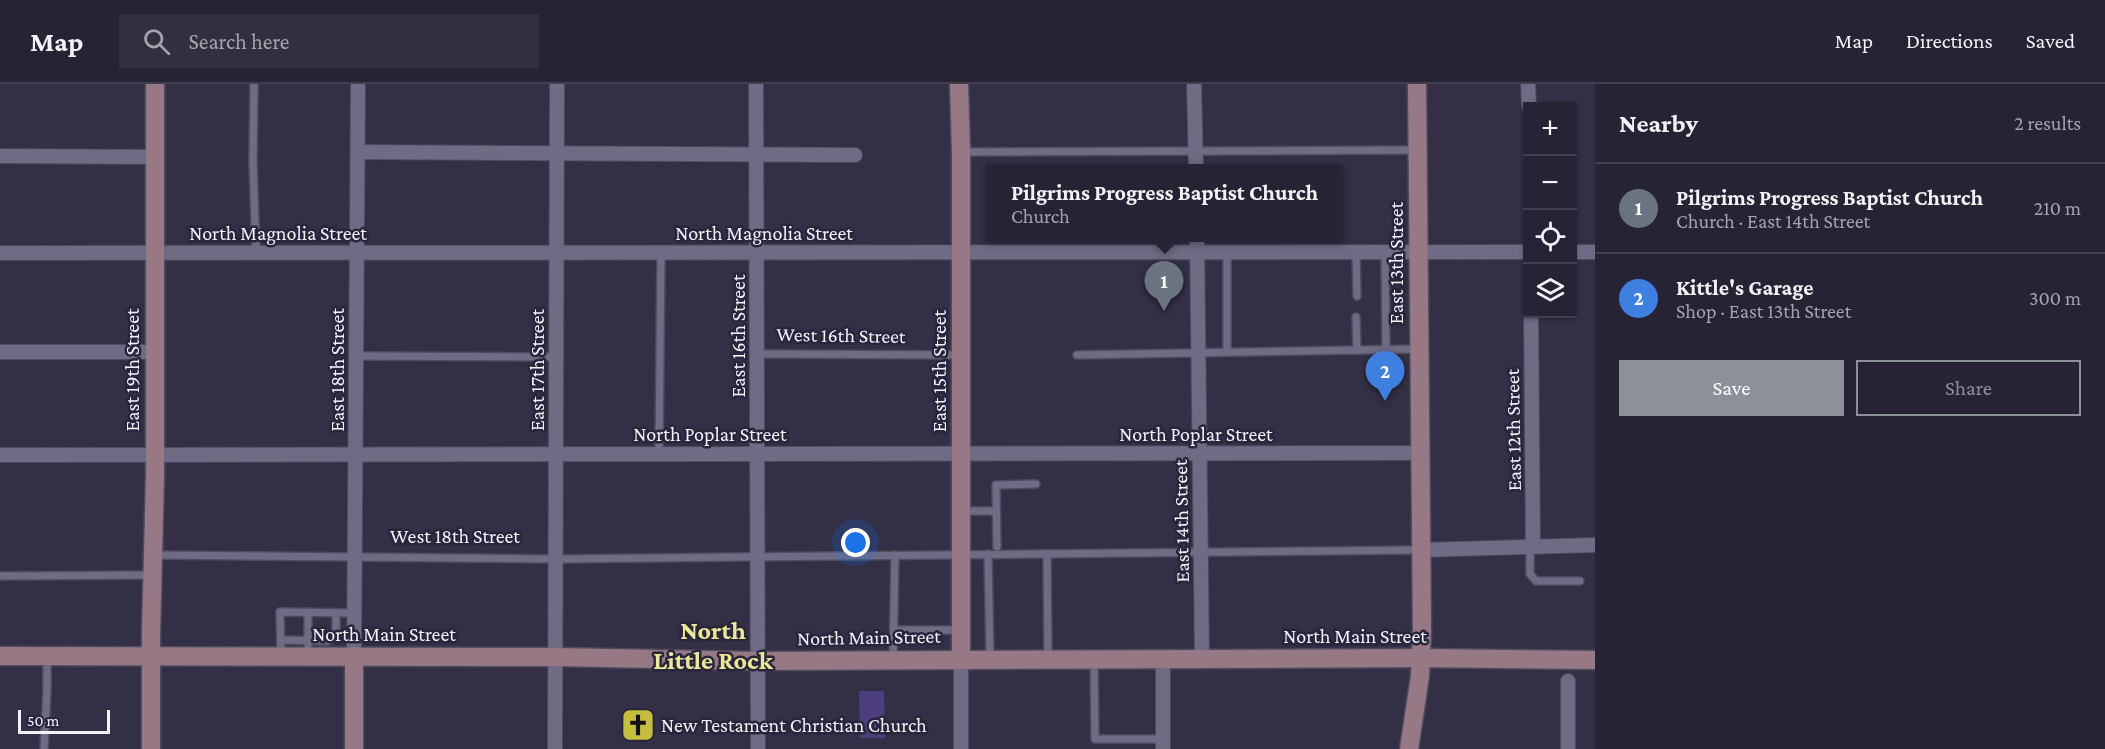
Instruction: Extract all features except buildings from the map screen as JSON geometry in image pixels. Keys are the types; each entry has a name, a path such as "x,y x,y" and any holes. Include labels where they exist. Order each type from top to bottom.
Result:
{"main road":[{"name":"East 19th Street","path":"151,749 155,84"},
{"name":"East 15th Street","path":"959,84 961,658"},
{"name":"East 13th Street","path":"1409,749 1421,658 1418,84"},
{"name":"North Main Street","path":"0,656 151,656 281,648 309,649 354,656 758,661 961,658 1595,660"},
{"path":"354,656 354,749"}],"street":[{"name":"East 18th Street","path":"354,656 358,84"},
{"name":"East 17th Street","path":"555,749 557,84"},
{"name":"East 16th Street","path":"756,84 758,661"},
{"path":"1194,84 1196,164"},
{"path":"1528,84 1529,102"},
{"path":"358,152 855,155"},
{"path":"0,156 155,157"},
{"name":"East 14th Street","path":"1197,242 1202,659"},
{"name":"North Magnolia Street","path":"0,253 1523,252"},
{"path":"1577,252 1595,252"},
{"name":"East 12th Street","path":"1531,318 1532,546"},
{"path":"0,352 154,352"},
{"name":"North Poplar Street","path":"0,455 1420,453"},
{"path":"1421,550 1595,545"},
{"path":"961,658 961,749"},
{"path":"1163,659 1163,744"},
{"path":"758,661 758,749"},
{"path":"1568,681 1568,749"}],"lane":[{"path":"254,84 253,162 256,253"},
{"path":"961,152 1418,150"},
{"path":"1227,252 1227,352"},
{"path":"1356,252 1356,296"},
{"path":"1385,252 1386,350"},
{"path":"659,454 661,253"},
{"path":"1356,317 1357,350"},
{"path":"1077,355 1419,349"},
{"name":"West 16th Street","path":"757,354 961,355"},
{"path":"356,356 556,357"},
{"path":"997,547 996,485 1036,484"},
{"path":"961,511 996,511"},
{"path":"1532,546 1530,574 1536,581 1580,581"},
{"name":"West 18th Street","path":"153,555 556,559 1421,550"},
{"path":"1047,554 1048,659"},
{"path":"893,660 896,555"},
{"path":"988,555 990,659"},
{"path":"0,576 152,575"},
{"path":"281,648 280,612 353,613"},
{"path":"308,612 309,649 328,641 336,630 336,613"},
{"path":"894,630 961,630"},
{"path":"44,749 47,655"},
{"path":"1094,659 1095,739 1163,744"}],"shaded area":[{"path":"859,691 884,691 885,738 860,738"}],"place":[{"name":"Pilgrims Progress Baptist Church","path":"1164,311"},
{"name":"Kittle's Garage","path":"1385,401"},
{"name":"New Testament Christian Church","path":"638,725"}],"district":[{"name":"North Little Rock","path":"713,645"}]}
